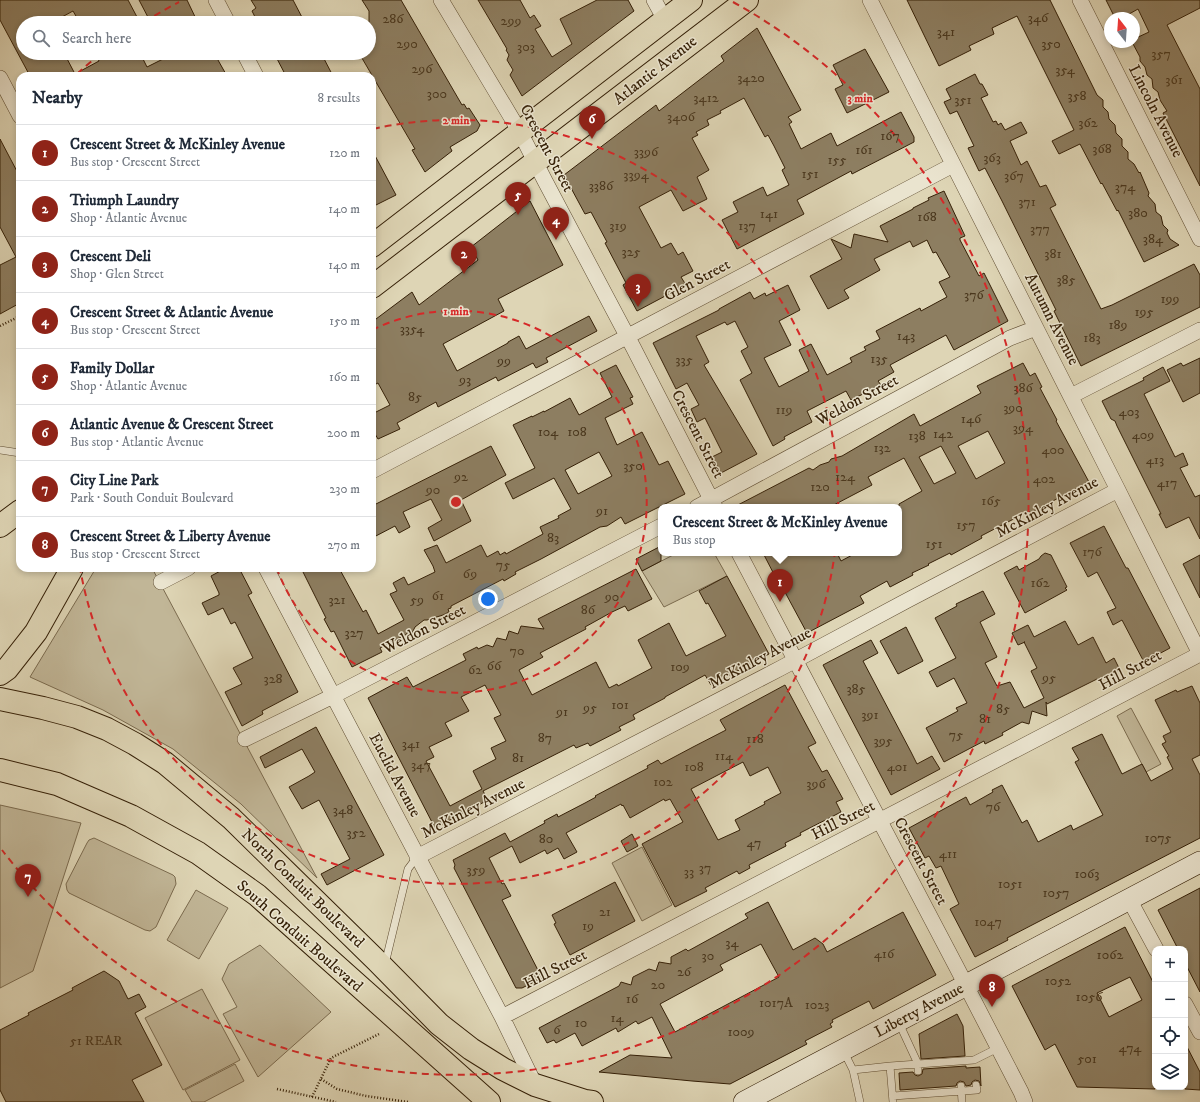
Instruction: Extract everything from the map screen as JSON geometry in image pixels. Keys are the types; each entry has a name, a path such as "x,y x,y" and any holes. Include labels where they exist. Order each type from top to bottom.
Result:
{"main road":[{"name":"Atlantic Avenue","path":"376,243 691,0"},
{"name":"Atlantic Avenue","path":"376,284 747,0"},
{"path":"0,526 16,514"},
{"path":"0,674 7,669 36,632 70,572"},
{"name":"North Conduit Boulevard","path":"0,699 77,717 107,729 135,744 165,763 231,818 439,1024 471,1049 503,1069 535,1085 592,1102"},
{"name":"South Conduit Boulevard","path":"0,770 57,784 131,816 198,853 257,895 489,1102"}],"street":[{"path":"216,0 224,16"},
{"name":"Crescent Street","path":"441,0 520,132 628,337 713,503"},
{"path":"654,0 665,20"},
{"name":"Autumn Avenue","path":"870,0 1200,654"},
{"name":"Lincoln Avenue","path":"1080,0 1200,239"},
{"path":"248,60 254,72"},
{"path":"0,78 16,108"},
{"name":"Glen Street","path":"376,469 954,165"},
{"name":"Weldon Street","path":"713,503 1010,338 1036,328"},
{"path":"1071,396 1200,330"},
{"name":"McKinley Avenue","path":"417,857 1118,490"},
{"name":"Weldon Street","path":"245,740 658,528"},
{"name":"Crescent Street","path":"741,556 880,821 1025,1102"},
{"path":"161,582 180,572"},
{"name":"Euclid Avenue","path":"268,572 502,1017 535,1085"},
{"name":"Hill Street","path":"502,1017 1200,654"},
{"name":"Liberty Avenue","path":"744,1102 1200,862"},
{"path":"1129,899 1154,946"},
{"path":"1188,1010 1200,1032"}],"lane":[{"path":"0,450 16,452"},
{"path":"384,968 408,869 417,857"},
{"path":"898,1020 918,1068"},
{"path":"853,1070 890,1066 903,1069 975,1064 998,1048"},
{"path":"843,1050 853,1070 860,1102"},
{"path":"890,1066 893,1099 904,1092 961,1088 977,1090 976,1085"},
{"path":"961,1088 962,1102"}],"path":[{"path":"0,326 16,318"},
{"path":"312,1097 331,1058 379,1034"},
{"path":"322,1079 337,1089 366,1096 408,1102"},
{"path":"277,1090 336,1102"}],"shaded area":[{"path":"671,556 716,556 727,576 664,607 642,571"},
{"path":"94,572 154,572 317,878 241,804 173,749 103,710 30,677"},
{"path":"1131,708 1161,764 1146,772 1117,716"},
{"path":"0,805 81,823 33,971 0,988"},
{"path":"94,838 175,877 176,884 156,927 150,931 145,930 69,893 67,890 66,884 87,843 89,840"},
{"path":"642,847 672,905 642,921 612,863"},
{"path":"196,890 228,908 199,959 167,940"},
{"path":"260,945 331,1012 258,1077 223,1014 237,1007 222,979 229,964"},
{"path":"202,989 240,1060 183,1090 145,1018"},
{"path":"235,1064 244,1081 204,1102 192,1102 185,1090"}],"building":[{"path":"0,0 128,0 136,16 76,16 73,11 64,16 16,16 16,50 0,20"},
{"path":"139,0 187,0 195,16 147,16"},
{"path":"251,0 293,0 301,16 254,16 252,11 256,8"},
{"path":"362,0 401,0 462,105 464,104 467,109 469,108 480,125 477,131 450,147 452,151 425,172 412,150 415,149 376,82 376,72 370,72 363,60 376,60 376,16 369,16 369,11"},
{"path":"478,0 520,0 530,18 534,15 541,26 535,29 552,57 572,44 560,19 597,0 628,0 634,11 522,96 510,75 513,70 507,60 509,55 506,50 507,49"},
{"path":"907,0 1050,0 1097,95 1103,100 1103,107 1108,112 1109,119 1115,125 1116,133 1122,139 1122,146 1128,152 1128,159 1134,164 1139,173 1140,172 1149,193 1148,196 1155,204 1156,212 1161,216 1163,225 1168,230 1167,233 1170,239 1179,245 1144,262 1118,210 1117,211 1102,183 1101,184 1080,144 1059,154 1052,141 1074,130 1017,16 992,28 994,34 969,46 971,50 939,66"},
{"path":"1106,0 1200,0 1200,8 1167,25 1200,89 1200,186 1163,113 1167,111 1160,100 1158,92 1153,88 1152,79 1147,75 1145,67 1140,61 1140,57 1135,48 1140,48 1140,36 1149,32 1140,12 1138,9 1133,12 1112,12"},
{"path":"757,28 801,110 788,117 792,122 789,124 801,149 831,133 837,146 901,112 914,137 914,142 852,174 851,171 797,200 804,214 737,249 722,220 738,212 733,202 763,187 767,196 789,185 782,170 785,168 774,146 768,135 765,137 744,98 720,111 721,113 707,120 709,125 696,132 698,135 692,138 709,170 697,177 707,199 683,211 671,190 639,207 661,248 671,243 678,255 683,252 693,271 681,277 686,285 637,311 623,285 626,283 605,243 607,242 591,212 585,214 564,175 656,105 659,111 724,61 721,56"},
{"path":"865,49 889,92 847,113 835,89 843,85 833,65"},
{"path":"21,60 68,60 74,72 28,72"},
{"path":"98,60 144,60 147,67 161,60 218,60 225,72 79,72"},
{"path":"278,60 325,60 331,72 284,72"},
{"path":"975,74 988,95 981,98 993,122 996,121 998,125 1001,123 1005,130 1021,122 1027,133 1010,141 1021,165 1027,161 1040,187 1046,185 1056,205 1050,208 1101,309 1194,264 1200,275 1200,307 1081,366 1054,311 1056,310 985,168 979,171 968,148 974,146 957,111 950,114 944,102 951,99 946,89"},
{"path":"0,139 16,169 16,257 0,227"},
{"path":"376,158 396,195 376,205"},
{"path":"944,191 965,236 960,238 960,240 979,276 984,273 1008,321 954,350 946,335 890,365 894,372 878,381 881,385 851,400 846,391 807,411 812,422 784,437 785,439 773,446 740,380 752,373 741,351 748,347 735,321 727,325 725,322 696,336 709,362 704,365 757,454 721,473 712,457 722,452 705,418 697,422 691,409 699,405 687,383 676,389 653,343 719,310 750,292 754,299 765,293 766,296 788,285 800,310 779,321 791,345 764,358 779,387 809,371 799,350 811,344 827,375 852,362 850,358 866,350 864,347 880,339 876,331 920,308 921,311 947,297 939,282 950,277 936,252 933,253 927,240 913,247 910,241 874,259 880,270 844,290 849,298 828,309 810,276 842,259 831,239 851,248 854,234 888,242 880,226 929,200 928,198"},
{"path":"530,201 563,265 498,299 504,311 443,344 457,371 519,336 526,349 589,316 597,331 546,358 548,362 536,368 533,363 498,381 496,377 438,407 436,402 397,423 400,429 378,439 376,436 376,412 390,405 378,383 376,384 376,319 412,292 419,305 478,260 471,247"},
{"path":"16,257 16,305 0,314 0,265"},
{"path":"1200,358 1200,393 1183,402 1167,370 1181,363 1183,366"},
{"path":"1023,363 1030,376 1035,373 1042,387 1040,388 1057,420 1056,421 1089,482 1030,513 1029,511 981,536 982,538 951,555 950,553 928,564 929,565 912,573 913,575 890,587 887,581 860,596 864,603 807,633 765,556 838,556 841,561 850,556 902,556 902,504 899,504 922,491 904,458 868,477 872,485 836,504 740,504 809,468 813,470 820,465 829,462 831,459 842,456 914,414 920,426 981,393 977,386","holes":["988,431 1005,463 976,479 958,446","941,446 956,473 934,484 919,457"]},
{"path":"616,365 633,397 630,398 633,404 605,418 617,445 642,432 659,465 668,461 685,494 665,504 658,504 658,508 625,524 621,517 607,526 600,527 515,572 516,574 504,581 503,579 451,606 451,608 448,609 449,612 424,620 415,627 411,635 409,631 407,634 380,648 382,652 352,667 334,631 331,632 324,619 326,618 303,572 341,572 363,612 366,610 378,634 404,620 390,594 397,591 393,583 404,577 408,585 435,572 424,550 437,545 446,563 481,545 487,557 498,551 500,555 505,552 506,554 543,534 540,527 559,518 558,516 571,509 554,478 513,499 505,483 535,468 513,425 544,412 570,398 579,415 612,397 600,373","holes":["599,452 612,476 578,494 565,470"]},
{"path":"1163,367 1170,381 1144,394 1175,457 1183,453 1188,465 1180,468 1195,497 1200,495 1200,539 1189,517 1166,528 1159,514 1161,514 1115,421 1111,419 1102,401 1144,380 1143,378"},
{"path":"491,446 506,475 461,500 471,521 434,541 428,528 442,520 431,499 403,512 410,527 399,533 395,526 376,536 376,504"},
{"path":"1104,526 1170,648 1144,662 1122,620 1113,625 1107,612 1116,608 1097,572 1088,577 1070,543"},
{"path":"658,548 658,556 661,556 661,561 642,571 636,559"},
{"path":"1045,553 1051,555 1067,587 1065,588 1067,590 1025,613 1004,573 1017,566 1019,570 1039,559"},
{"path":"1200,555 1200,598 1183,564"},
{"path":"636,569 652,599 628,611 625,606 612,612 585,627 586,629 540,653 543,657 519,670 532,695 596,662 609,688 617,684 618,686 652,668 638,640 669,623 686,656 726,636 708,603 706,604 699,591 727,576 769,654 711,685 705,675 633,715 635,719 619,727 621,730 590,746 588,743 576,748 574,745 483,791 488,800 435,828 368,698 407,677 413,687 466,660 463,654 477,647 478,649 487,645 493,647 497,638 506,640 509,631 518,634 521,626 544,629 538,619","holes":["485,685 501,715 494,718 506,741 491,748 496,759 473,771 482,789 450,806 426,761 434,757 429,747 452,736 445,723 469,711 461,697"]},
{"path":"218,572 241,572 252,593 248,595 298,692 262,711 263,714 242,726 225,692 242,684 233,668 253,658 235,622 231,624 223,608 208,615 202,603 219,595 211,576"},
{"path":"983,591 995,614 980,622 997,657 985,663 997,686 1010,682 1024,708 1044,698 1031,671 1037,668 1024,642 1018,645 1012,633 1028,625 1034,637 1065,621 1078,645 1093,637 1106,663 1114,658 1120,670 1099,681 1097,679 1047,704 1046,702 1047,716 1032,711 1029,724 1022,722 1002,733 1003,735 985,744 984,741 944,762 926,728 958,711 956,708 967,703 954,678 937,687 929,672 956,658 935,618 957,606 956,604"},
{"path":"906,627 923,661 898,674 880,641"},
{"path":"871,640 878,653 863,661 917,764 932,756 940,769 891,795 823,665"},
{"path":"785,685 816,743 808,747 822,772 827,770 843,799 836,802 841,812 800,833 801,835 785,843 786,846 749,865 750,868 739,874 737,871 705,888 707,891 675,907 642,844 683,822 670,799 665,801 664,799 630,818 621,804 566,833 577,852 564,859 558,848 547,854 545,850 520,863 512,846 489,858 502,884 504,883 511,896 502,900 542,978 522,988 516,988 454,868 455,865 453,860 505,833 510,842 545,823 544,821 557,814 558,817 596,797 595,796 648,768 647,766 658,760 661,764 726,730 720,720","holes":["743,762 750,776 768,767 781,793 764,802 765,804 735,820 740,830 718,840 691,789"]},
{"path":"1192,686 1200,703 1200,755 1192,759 1200,775 1200,838 1007,938 1008,940 975,957 950,909 959,904 941,866 936,868 929,856 925,858 909,828 966,797 970,805 1002,785 1022,823 1027,820 1038,842 1071,825 1073,830 1103,815 1075,762 1079,760 1072,748 1102,734 1122,774 1142,764 1151,781 1173,769 1167,757 1169,756 1162,744 1166,742 1163,736 1171,732 1155,700 1176,690 1177,692"},
{"path":"316,727 384,855 327,885 321,874 350,859 319,800 302,809 289,787 315,772 302,749 265,768 260,757"},
{"path":"632,834 638,846 627,852 621,841"},
{"path":"615,882 635,921 570,955 554,924 556,923 552,915"},
{"path":"1200,888 1200,992 1188,969 1188,946 1176,946 1158,910"},
{"path":"768,902 793,950 815,938 823,944 827,952 903,912 936,975 873,1009 869,1001 832,1020 833,1022 830,1024 832,1027 805,1041 807,1044 730,1084 599,1072 630,1055 672,1058 652,1017 638,1024 636,1021 618,1032 616,1028 582,1046 575,1033 556,1043 554,1040 547,1043 539,1028 619,986 621,982 631,985 633,977 649,969 656,971 659,962 671,964 671,957 686,949 688,951 748,918 745,914","holes":["761,944 779,977 675,1032 660,1004 723,970 720,965"]},
{"path":"1125,927 1152,980 1152,1089 1077,1087 1055,1044 1045,1050 1012,986","holes":["1130,977 1142,1000 1109,1017 1097,993"]},
{"path":"104,971 119,981 128,999 139,994 146,1007 135,1013 162,1065 132,1080 144,1102 6,1102 0,1090 0,1030 29,1015 28,1013 73,990 72,988"},
{"path":"957,1014 963,1026 965,1056 921,1059 919,1034"},
{"path":"1188,1049 1200,1072 1200,1090 1188,1089"},
{"path":"966,1066 966,1068 980,1067 981,1086 979,1081 975,1080 971,1085 966,1086 964,1082 960,1081 956,1086 900,1090 899,1073 913,1072 918,1076 922,1074 923,1069"}],"place":[{"name":"Atlantic Avenue & Crescent Street","path":"592,139"},
{"name":"Family Dollar","path":"518,215"},
{"name":"Crescent Street & Atlantic Avenue","path":"556,240"},
{"name":"Triumph Laundry","path":"464,274"},
{"name":"Crescent Deli","path":"638,307"},
{"name":"Crescent Street & McKinley Avenue","path":"780,602"},
{"name":"City Line Park","path":"28,897"},
{"name":"Crescent Street & Liberty Avenue","path":"992,1007"}]}
